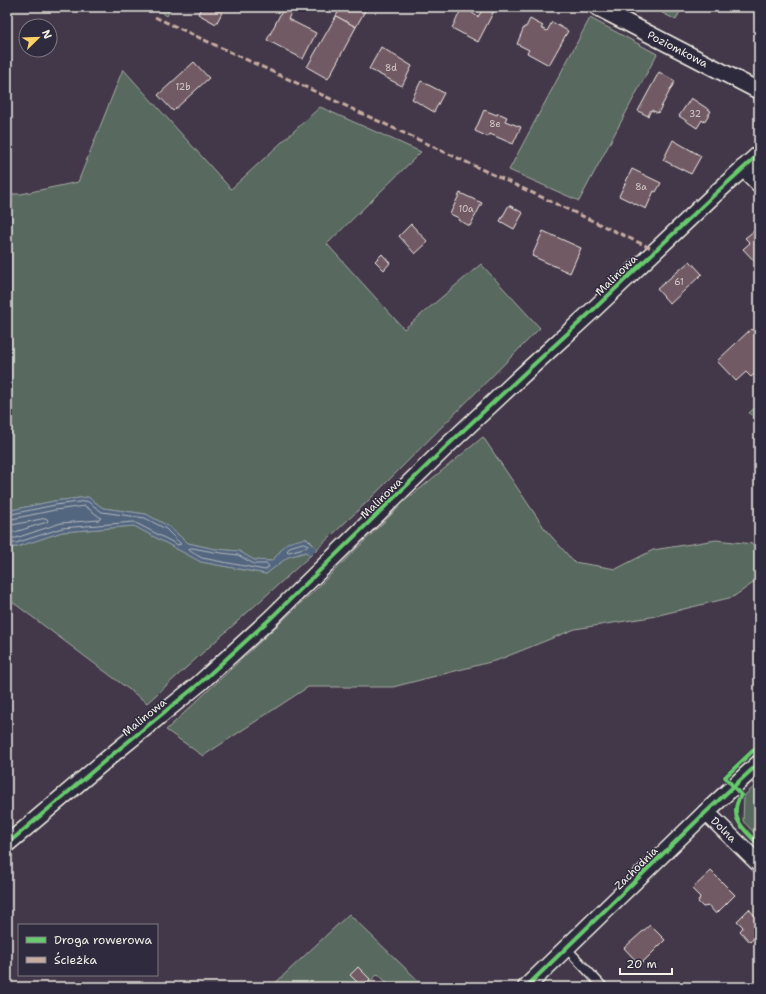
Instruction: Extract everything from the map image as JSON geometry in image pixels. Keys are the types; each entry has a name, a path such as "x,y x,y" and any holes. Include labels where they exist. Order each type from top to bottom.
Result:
{"street":[{"name":"Poziomkowa","path":"597,7 759,90"},
{"name":"Malinowa","path":"7,844 113,754 200,683 270,619 449,444 759,154"},
{"path":"743,168 759,184"},
{"name":"Zachodnia","path":"526,987 567,949 706,812 759,763"},
{"name":"Dolna","path":"706,812 759,864"}],"lane":[{"path":"567,949 603,987"}],"green space":[{"path":"154,7 172,7 167,16"},
{"path":"651,7 682,7 676,20"},
{"path":"590,18 657,54 579,201 509,170"},
{"path":"123,69 231,189 320,107 421,152 327,244 404,329 481,264 540,328 366,503 317,549 310,541 287,543 272,561 254,560 239,551 215,549 188,543 168,526 146,514 103,508 88,497 54,501 7,511 7,194 21,194 78,182"},
{"path":"759,404 759,423 749,413"},
{"path":"483,437 545,529 574,562 616,569 653,550 716,540 753,544 759,556 759,579 733,597 651,617 575,629 498,660 393,687 308,687 203,756 166,730 312,593 406,500"},
{"path":"134,526 201,562 266,574 288,557 306,552 310,556 147,703 7,598 7,547 17,547 62,532"},
{"path":"759,782 759,838 743,821 744,796"},
{"path":"349,914 425,987 391,987 378,974 364,987 271,987"}],"water":[{"path":"88,497 103,508 146,514 168,526 188,543 215,549 239,551 254,560 272,561 287,543 306,538 317,549 310,556 306,552 288,557 266,574 201,562 134,526 62,532 17,547 7,547 7,511 54,501"}],"building":[{"path":"198,7 225,7 216,24 198,14 201,8"},
{"path":"284,7 294,7 288,19 316,33 303,59 267,40"},
{"path":"341,7 367,7 356,27 336,16"},
{"path":"484,7 496,7 478,42 452,28 462,8 467,9 478,17"},
{"path":"336,16 356,27 328,79 307,67"},
{"path":"530,19 543,26 541,28 547,31 552,22 568,31 549,65 527,53 529,50 517,44 524,27 526,27"},
{"path":"381,47 412,66 402,86 369,69"},
{"path":"194,62 209,78 173,111 158,95"},
{"path":"659,72 675,81 658,113 651,110 648,116 638,111"},
{"path":"421,81 444,93 434,112 412,99"},
{"path":"691,98 711,111 704,122 702,120 697,128 679,116"},
{"path":"484,110 497,115 498,113 507,117 505,121 521,127 513,144 490,134 488,137 475,131"},
{"path":"673,140 701,156 691,174 663,160"},
{"path":"632,169 661,183 656,192 654,191 646,209 619,196"},
{"path":"460,193 482,203 470,226 458,220 459,218 450,214"},
{"path":"509,205 523,213 514,229 500,221"},
{"path":"411,224 428,242 415,254 399,236"},
{"path":"759,227 759,266 743,249 750,243 745,238"},
{"path":"543,231 581,248 570,273 532,256"},
{"path":"382,254 390,263 384,270 375,261"},
{"path":"690,261 702,274 670,304 657,289"},
{"path":"751,329 759,337 759,370 751,377 746,372 736,381 717,361"},
{"path":"711,871 735,895 716,914 709,906 703,907 698,902 700,897 692,889"},
{"path":"749,909 755,916 759,913 759,941 755,937 750,942 740,931 743,927 737,921"},
{"path":"650,925 665,940 640,965 624,948"},
{"path":"358,967 370,979 362,987 350,975"}],"marked path":[{"path":"155,17 655,250"}],"cycle path":[{"path":"7,844 113,754 200,683 270,619 449,444 759,154"},
{"path":"759,745 725,777 741,795 737,803 736,810 739,823 759,845"},
{"path":"526,987 706,812 759,763"}]}
